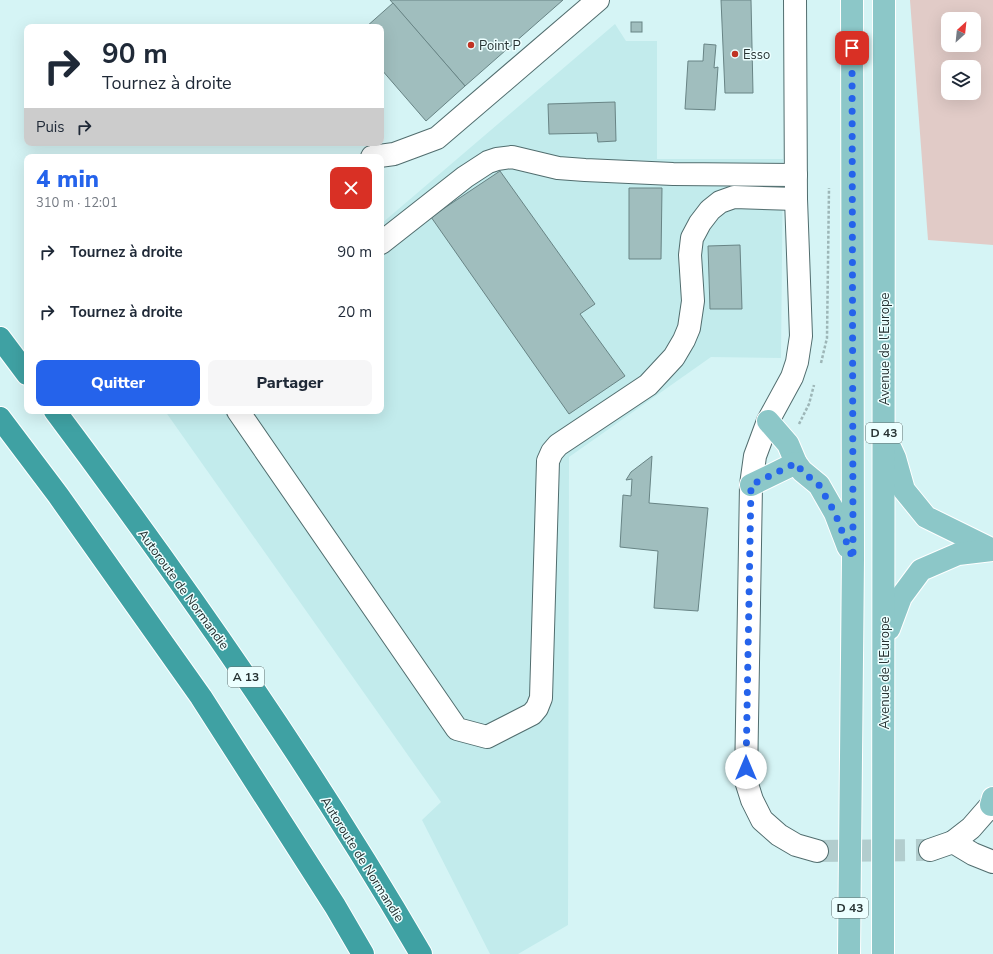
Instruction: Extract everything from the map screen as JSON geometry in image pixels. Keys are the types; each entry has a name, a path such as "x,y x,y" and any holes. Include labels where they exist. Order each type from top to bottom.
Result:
{"highway":[{"path":"0,338 24,370"},
{"name":"Autoroute de Normandie","path":"57,414 98,468 236,660 379,881 421,954"},
{"path":"0,418 58,495 201,697 335,906 363,954"}],"main road":[{"name":"D 43","path":"849,954 853,559 852,0"},
{"name":"Avenue de l'Europe","path":"883,954 884,0"},
{"path":"768,421 788,444 796,463 802,471 819,485 835,513 853,559"},
{"path":"884,432 895,458 904,490 926,517 993,550"},
{"path":"751,485 796,463"},
{"path":"884,641 901,597 921,570 958,554 993,550"}],"street":[{"path":"384,155 394,154 438,138 598,0"},
{"path":"795,0 796,199 800,342 797,362 792,377 768,421 755,456 751,485 746,781 752,800 762,820 779,835 796,845 817,851"},
{"path":"384,241 465,177 488,162 497,159 512,157 558,168 585,170 673,174 796,175"},
{"path":"240,414 457,729 487,737 532,714 538,708 541,698 548,461 552,452 558,445 648,385 674,357 689,328 693,301 690,254 692,238 700,223 710,210 720,202 734,198 796,199"},
{"path":"930,850 953,842 971,828 992,804"},
{"path":"953,842 973,854 993,862"}],"shaded area":[{"path":"910,0 993,0 993,245 928,240"},
{"path":"615,24 626,41 657,41 657,159 783,159 781,358 711,357 569,457 568,925 518,954 490,954 422,820 441,802 167,414 384,414 384,221"}],"building":[{"name":"Point P","path":"390,0 563,0 465,86"},
{"path":"721,0 751,0 753,93 725,93"},
{"path":"393,3 465,86 426,121 384,72 384,24 369,24"},
{"path":"631,22 642,22 642,32 631,32"},
{"path":"704,44 716,45 714,68 718,67 715,110 685,109 688,61 703,61"},
{"path":"615,102 616,141 598,142 597,133 549,134 548,104"},
{"path":"500,171 595,304 580,314 625,376 569,414 431,217"},
{"path":"629,188 662,188 661,259 629,259"},
{"path":"740,245 742,309 710,309 708,246"},
{"path":"652,456 649,503 708,508 698,611 654,608 658,551 620,547 623,495 631,496 632,479 626,480 631,472"}],"tunnel":[{"path":"817,851 930,850"}],"place":[{"name":"Point P","path":"471,45"},
{"name":"Esso","path":"735,54"}],"route":[{"path":"746,768 751,485 796,463 802,471 819,485 835,513 853,559 852,48"}]}
